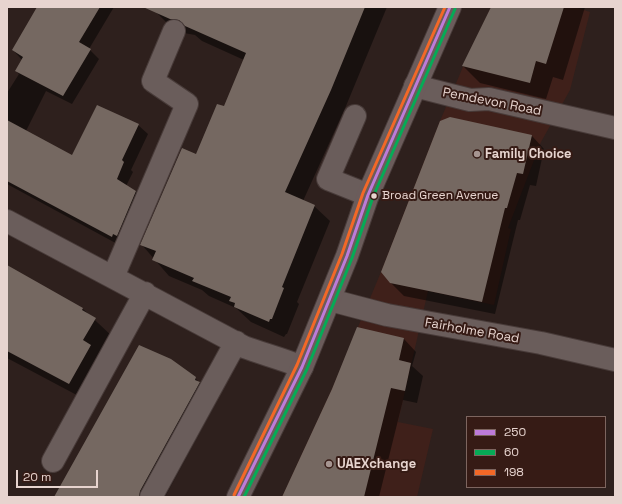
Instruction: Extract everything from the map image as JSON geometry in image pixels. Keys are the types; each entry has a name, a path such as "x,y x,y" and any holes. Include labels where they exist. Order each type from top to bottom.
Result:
{"main road":[{"path":"238,497 302,367 330,300 368,195 450,7"}],"street":[{"path":"113,277 187,104 153,81 174,31"},
{"name":"Pemdevon Road","path":"415,86 470,100 489,99 615,128"},
{"path":"355,116 328,179 368,195"},
{"path":"7,221 236,342 264,354 280,358 302,367"},
{"path":"52,461 145,294"},
{"name":"Fairholme Road","path":"330,300 387,316 541,343 615,360"},
{"path":"151,497 236,342"}],"shaded area":[{"path":"491,7 575,7 590,12 570,90 541,142 508,228 511,229 494,305 428,291 398,422 433,429 417,497 282,497 332,389 381,272 440,121 465,62"}],"building":[{"path":"37,7 100,7 79,42 91,49 63,96 15,71 23,57 12,50"},
{"path":"143,7 365,7 331,90 285,192 315,205 282,287 284,288 272,319 270,319 269,322 234,307 235,303 229,301 231,297 192,281 194,278 152,260 156,251 140,245 182,148 196,154 217,104 224,106 246,53 185,26 179,20 170,19"},
{"path":"491,7 564,7 546,64 536,61 530,83 462,66"},
{"path":"97,105 139,124 122,160 124,162 117,179 136,191 117,236 113,234 112,237 7,181 7,120 72,155"},
{"path":"450,117 532,135 523,174 517,173 507,208 505,208 482,302 390,283 381,272 440,121"},
{"path":"7,265 83,308 82,310 96,318 83,340 91,345 69,384 7,351"},
{"path":"357,327 404,338 399,360 411,363 405,391 391,388 364,497 282,497 332,389"},
{"path":"139,345 171,359 196,377 195,380 200,382 140,491 139,497 54,497"}],"transit line":[{"name":"198","path":"234,495 297,365 342,254 363,193 445,7"},
{"name":"250","path":"238,497 302,367 347,256 368,195 450,7"},
{"name":"60","path":"244,497 307,369 352,258 373,197 455,9"}],"place":[{"name":"Family Choice","path":"477,154"},
{"name":"Broad Green Avenue","path":"374,196"},
{"name":"UAEXchange","path":"329,464"}]}
